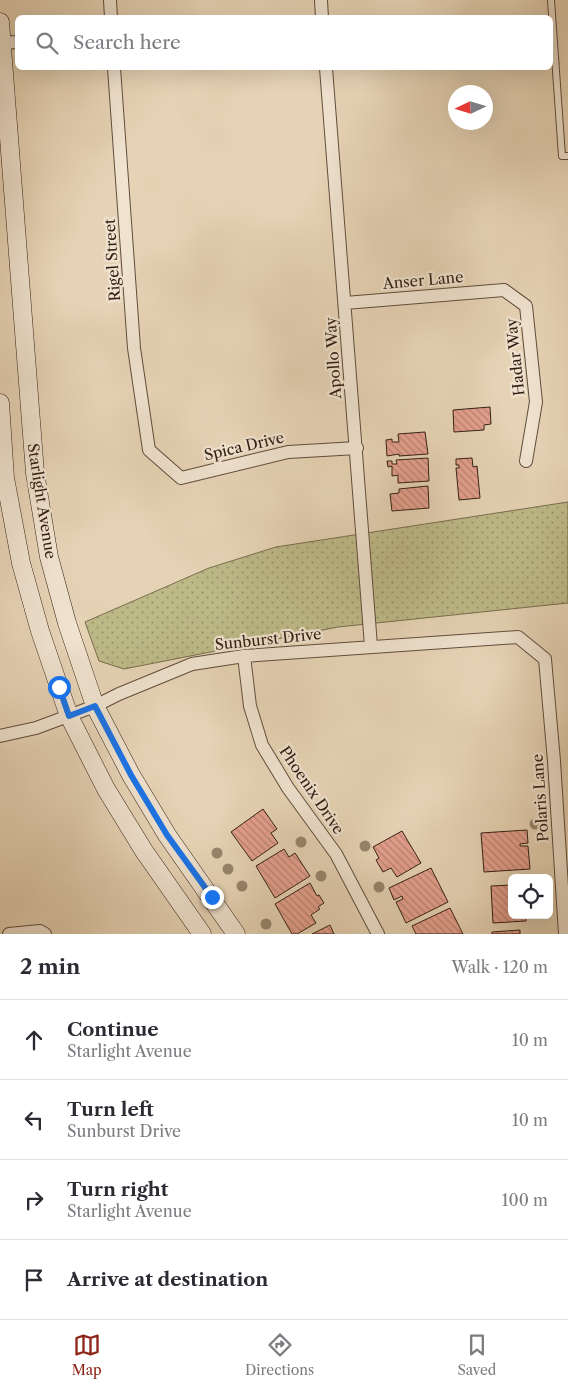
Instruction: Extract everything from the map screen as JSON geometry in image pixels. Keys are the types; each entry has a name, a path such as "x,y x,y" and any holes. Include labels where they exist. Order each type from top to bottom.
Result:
{"street":[{"path":"110,0 111,15"},
{"path":"320,0 322,15"},
{"name":"Starlight Avenue","path":"0,22 6,43 35,473 49,557 67,622 95,706 131,775 167,835 236,934"},
{"name":"Rigel Street","path":"114,70 134,348 149,450"},
{"name":"Apollo Way","path":"326,70 372,646"},
{"name":"Anser Lane","path":"345,303 504,290"},
{"name":"Hadar Way","path":"504,290 526,306 536,402 526,461"},
{"name":"Starlight Avenue","path":"0,403 5,478 22,563 40,631 69,716 106,789 144,851 202,934"},
{"name":"Spica Drive","path":"149,450 180,478 288,452 357,448"},
{"name":"Sunburst Drive","path":"0,736 36,728 69,716 192,664 244,656 518,637 544,659"},
{"name":"Phoenix Drive","path":"244,656 250,706 262,745 288,788 336,854 378,934"},
{"name":"Polaris Lane","path":"544,659 554,761 565,934"},
{"path":"9,934 42,933"}],"lane":[{"path":"551,0 552,15"},
{"path":"553,28 562,156 568,156"}],"shaded area":[{"path":"568,502 568,603 338,627 124,669 99,661 85,622 209,568 276,547"}],"building":[{"path":"490,407 491,424 484,425 484,430 454,432 453,410"},
{"path":"425,432 428,454 387,456 386,440 392,439 392,442 399,442 398,434"},
{"path":"428,458 429,481 398,483 398,475 392,476 392,466 388,467 387,461 397,464 396,460"},
{"path":"472,458 473,467 477,466 480,498 459,500 456,468 459,468 459,465 456,465 456,459"},
{"path":"428,486 429,508 392,511 390,494 399,493 399,489"},
{"path":"263,809 277,829 271,833 278,843 252,861 231,832"},
{"path":"527,830 528,843 520,844 520,846 528,846 530,869 484,872 481,833"},
{"path":"402,831 421,863 397,877 391,868 383,872 376,860 379,858 373,847"},
{"path":"284,849 289,857 295,853 310,876 275,898 256,866"},
{"path":"431,868 448,902 406,923 396,902 403,899 402,896 394,900 389,888"},
{"path":"310,883 317,896 319,895 324,903 318,907 320,909 311,915 316,923 297,934 292,934 275,904"},
{"path":"508,885 508,919 526,919 526,921 493,923 491,886"},
{"path":"450,908 463,934 416,934 412,926"},
{"path":"330,925 334,934 312,934"},
{"path":"520,930 520,934 492,934 492,932"}],"route":[{"path":"59,687 69,716 95,706 131,775 167,835 212,897"}]}
